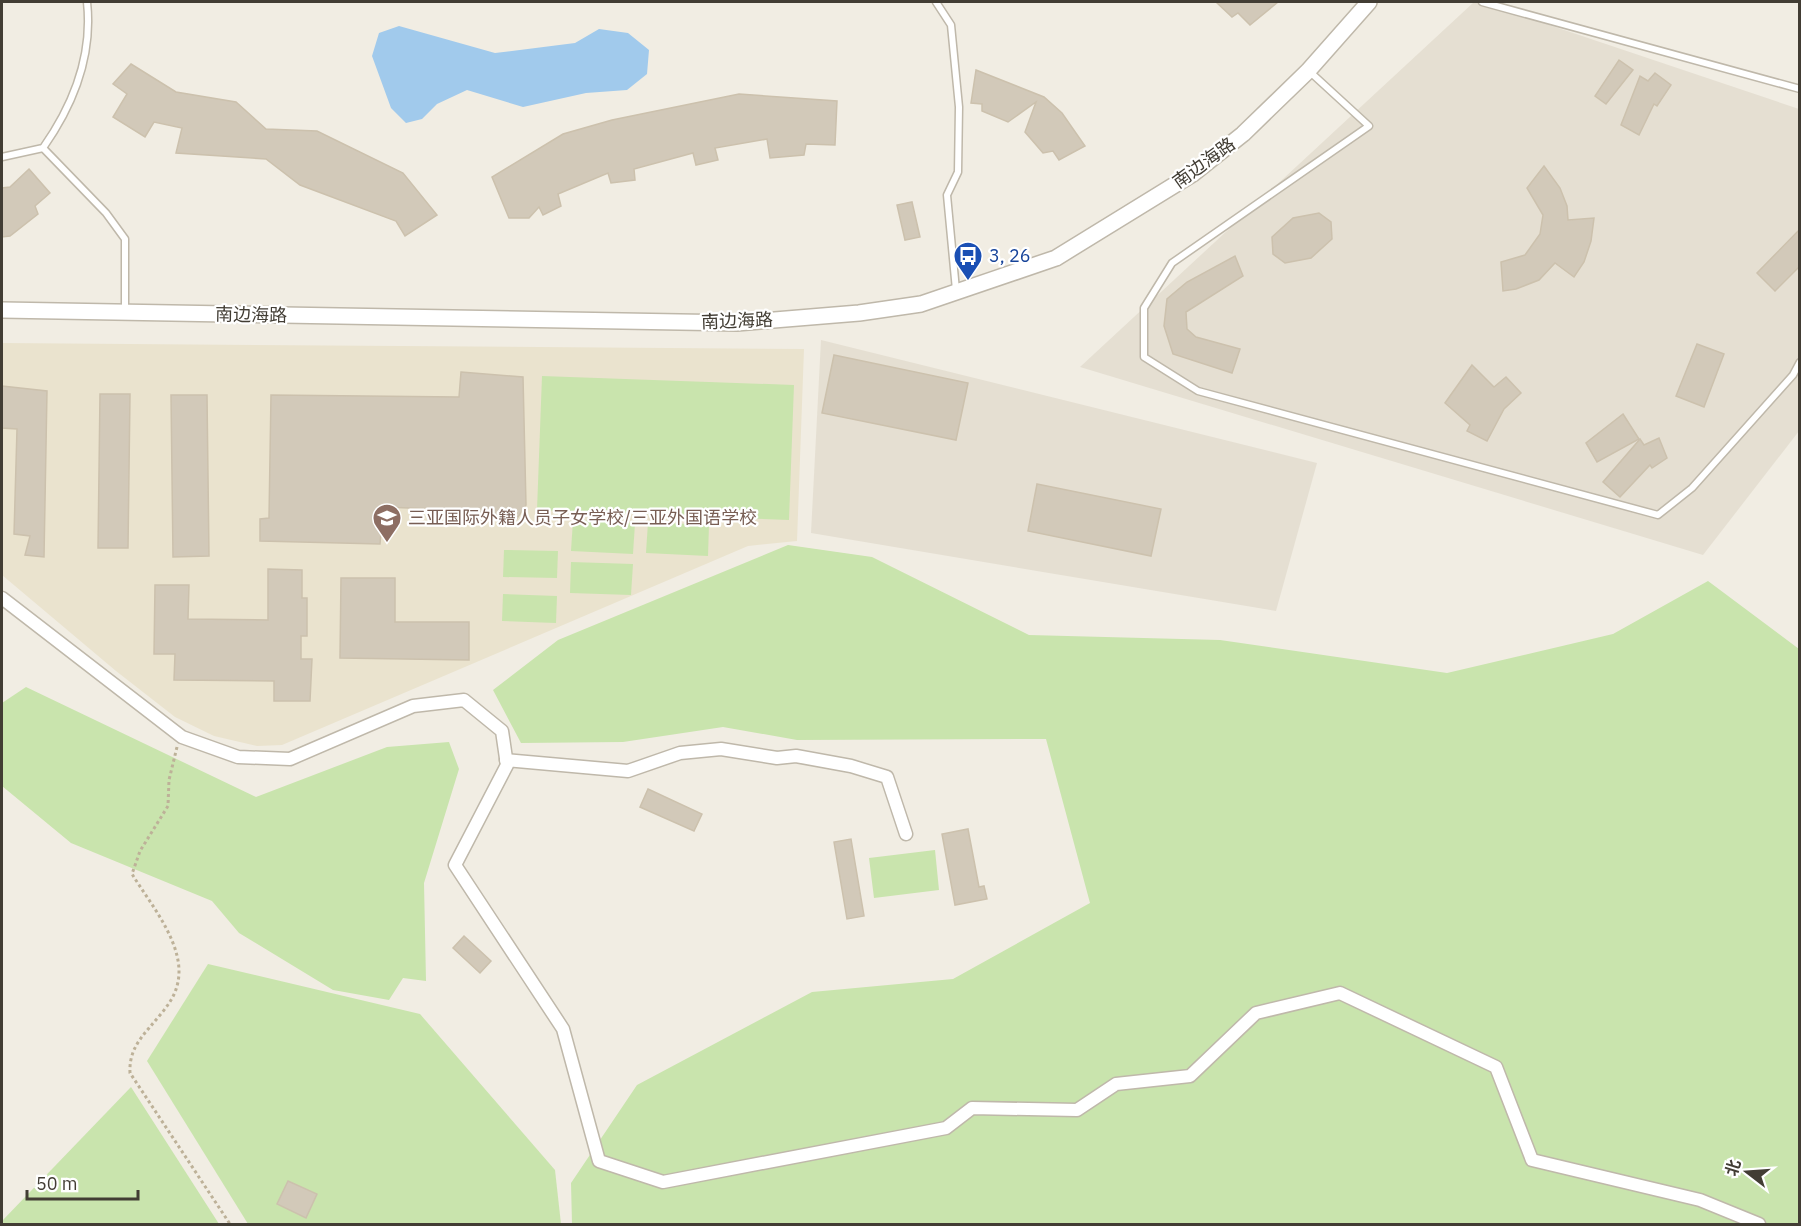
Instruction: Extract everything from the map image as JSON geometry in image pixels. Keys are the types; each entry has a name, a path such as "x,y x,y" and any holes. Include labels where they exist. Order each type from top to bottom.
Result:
{"street":[{"name":"南边海路","path":"2,310 737,323 858,313 921,304 1056,258 1194,173 1243,134 1308,71 1369,2"},
{"path":"2,601 182,737 238,757 290,759 413,706 464,700 502,731 507,765 455,865 563,1029 598,1161 663,1182 946,1128 972,1108 1077,1110 1116,1084 1190,1076 1256,1013 1340,993 1496,1067 1532,1160 1700,1200 1759,1224"},
{"path":"506,760 628,771 680,753 721,749 777,758 796,756 851,765 887,777 906,834"}],"lane":[{"path":"2,157 43,148 67,111 86,53 87,2"},
{"path":"936,2 951,25 959,107 957,172 947,195 956,293"},
{"path":"1482,2 1800,89"},
{"path":"1308,71 1369,126 1172,263 1144,308 1144,357 1166,374 1198,391 1658,515 1692,488 1793,375 1800,362"},
{"path":"43,148 106,213 125,240 125,313"}],"path":[{"path":"182,737 169,780 168,806 140,851 132,874 172,942 178,961 177,986 168,1004 137,1042 129,1062 130,1073 230,1224"}],"shaded area":[{"path":"1474,2 1481,2 1799,109 1799,431 1703,555 1080,367"},
{"path":"821,340 1317,463 1276,611 811,533"},
{"name":"三亚国际外籍人员子女学校/三亚外国语学校","path":"2,343 804,349 797,541 748,546 282,745 257,746 214,736 175,717 116,671 2,575"}],"green space":[{"path":"542,376 794,385 789,520 537,510"},
{"path":"573,520 635,523 633,554 571,551"},
{"path":"648,522 709,525 708,556 646,553"},
{"path":"788,545 872,557 1029,635 1220,640 1447,673 1613,634 1708,581 1799,649 1799,1224 572,1224 571,1183 637,1085 812,992 953,979 1090,903 1046,739 797,740 723,727 623,742 521,743 493,690 558,640"},
{"path":"504,550 558,551 557,578 503,577"},
{"path":"571,562 633,564 631,595 570,593"},
{"path":"503,594 557,596 556,623 502,621"},
{"path":"26,687 256,797 387,747 449,742 459,769 424,883 426,981 403,978 389,1000 333,990 239,933 212,901 71,843 2,786 2,703"},
{"path":"935,850 939,890 874,898 869,858"},
{"path":"208,964 420,1014 555,1170 561,1224 248,1224 147,1061"},
{"path":"131,1087 219,1224 2,1224 2,1221"}],"water":[{"path":"399,26 495,53 575,43 599,29 628,33 649,50 647,74 627,90 586,93 523,107 467,90 437,104 422,119 406,123 391,108 372,56 379,33"}],"building":[{"path":"1216,2 1278,2 1250,25 1238,13 1232,17"},
{"path":"1619,60 1633,70 1606,104 1595,96"},
{"path":"131,64 176,92 236,102 266,129 317,131 403,173 437,215 405,236 396,221 300,185 266,159 176,153 182,128 154,122 145,137 113,117 127,94 113,84"},
{"path":"976,70 1044,97 1062,113 1085,146 1059,160 1053,151 1043,153 1025,132 1036,102 1008,122 982,111 982,104 971,103"},
{"path":"1655,73 1671,85 1657,106 1654,104 1639,135 1621,125 1640,76 1648,81"},
{"path":"739,94 837,101 835,145 806,144 804,155 770,158 767,139 715,148 718,160 696,165 693,153 634,169 635,180 611,183 608,173 558,194 561,206 543,215 539,207 529,218 509,218 492,177 563,134 612,120"},
{"path":"1544,166 1560,188 1567,206 1568,220 1594,218 1591,241 1584,262 1574,277 1555,263 1539,280 1516,289 1503,291 1501,262 1525,255 1540,234 1543,215 1527,188"},
{"path":"29,169 50,193 35,206 38,214 10,236 2,237 2,188 10,187"},
{"path":"912,202 920,237 905,240 897,205"},
{"path":"1319,213 1331,222 1332,239 1311,258 1285,263 1273,254 1272,237 1293,218"},
{"path":"1800,229 1800,266 1775,291 1757,273"},
{"path":"1235,256 1243,276 1186,312 1187,329 1196,337 1240,349 1232,373 1173,354 1164,326 1167,299 1187,282"},
{"path":"1697,344 1724,354 1704,407 1676,396"},
{"path":"834,355 968,383 956,440 822,413"},
{"path":"1472,365 1494,387 1506,377 1521,393 1504,409 1487,441 1467,431 1470,425 1445,403"},
{"path":"461,372 523,377 526,505 516,520 461,520 462,510 383,507 380,544 260,541 260,519 269,518 271,395 459,397"},
{"path":"2,386 47,391 44,557 25,555 30,536 14,534 17,429 2,428"},
{"path":"100,394 130,394 128,548 98,548"},
{"path":"171,395 207,395 209,556 173,557"},
{"path":"1623,414 1639,439 1597,462 1586,443"},
{"path":"1659,438 1667,458 1652,468 1650,465 1620,497 1603,482 1640,439 1644,445"},
{"path":"1037,484 1161,509 1151,556 1028,531"},
{"path":"268,569 302,570 302,598 307,598 307,636 301,636 301,659 312,659 310,701 274,701 274,681 174,680 175,654 154,654 155,585 189,585 188,619 268,620"},
{"path":"341,578 395,578 395,622 469,622 469,660 340,658"},
{"path":"648,789 702,814 694,831 640,807"},
{"path":"968,829 979,887 984,886 987,899 955,905 942,834"},
{"path":"851,839 864,916 847,919 834,842"},
{"path":"464,936 491,961 480,973 453,948"},
{"path":"288,1181 317,1194 306,1218 277,1204"}],"place":[{"name":"3, 26","path":"968,282"},
{"name":"三亚国际外籍人员子女学校/三亚外国语学校","path":"387,544"}]}
